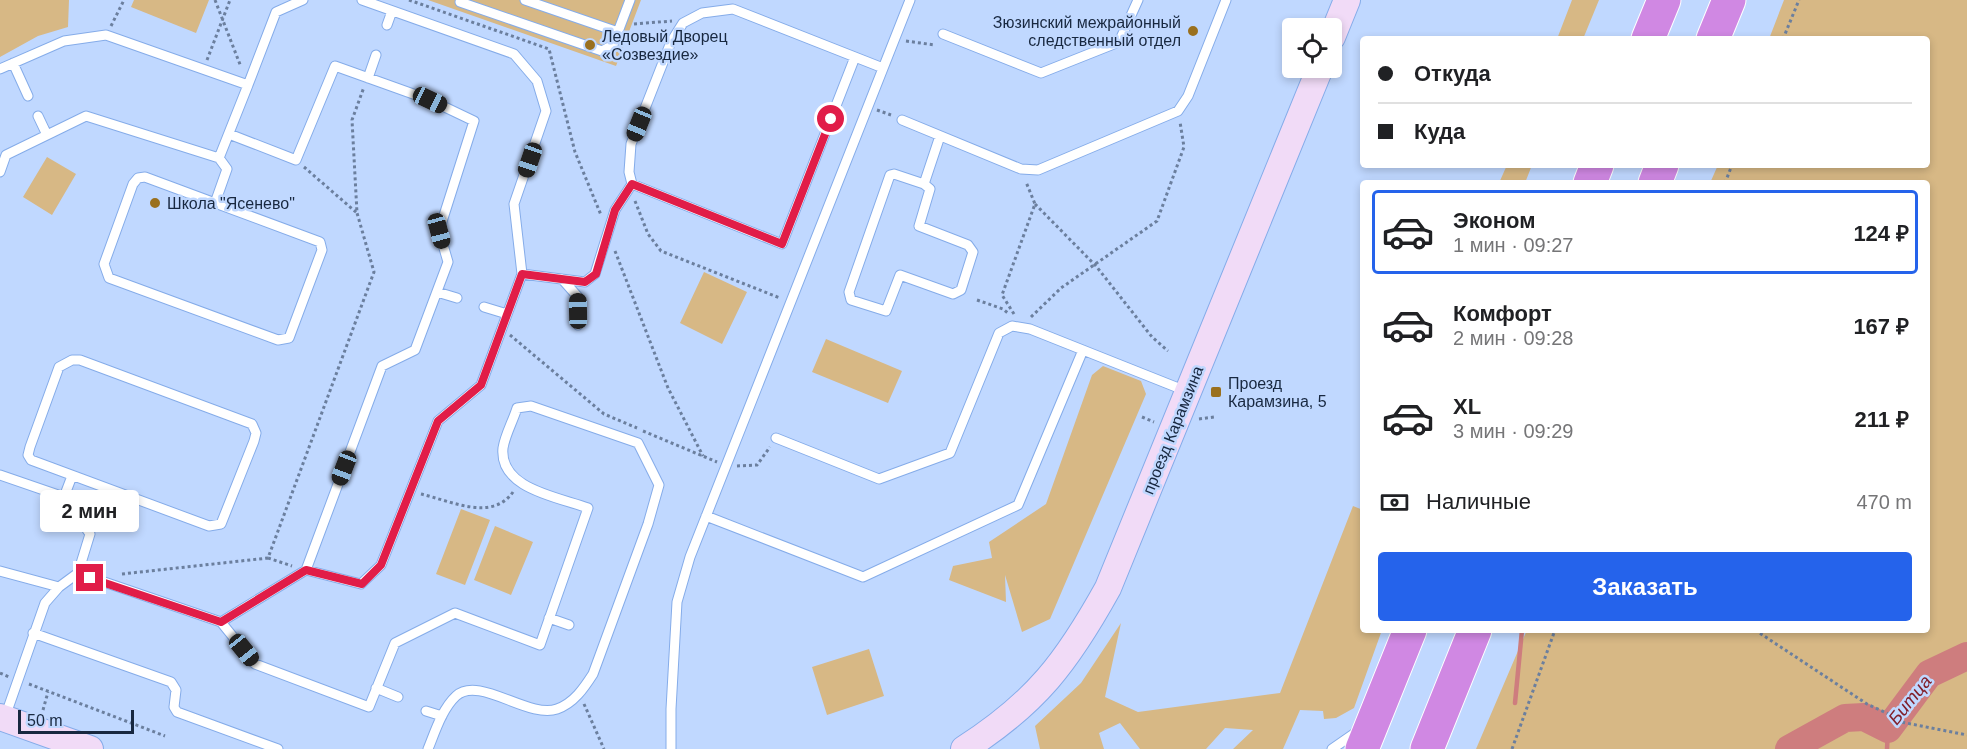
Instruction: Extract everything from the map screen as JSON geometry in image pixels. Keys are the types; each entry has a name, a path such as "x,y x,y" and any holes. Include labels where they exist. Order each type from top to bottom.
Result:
{"highway":[{"path":"1649,36 1664,0"},
{"path":"1714,36 1729,0"},
{"path":"1368,736 1409,633"},
{"path":"1427,749 1474,633"}],"street":[{"path":"1340,18 1347,0"},
{"name":"проезд Карамзина","path":"964,749 989,733 1032,697 1058,670 1082,635 1108,588 1316,78"},
{"path":"2,718 90,749"}],"lane":[{"path":"219,158 276,12 303,0"},
{"path":"306,570 362,584 381,565 438,421 481,385 522,274 514,204 546,111 537,81 514,54 362,0"},
{"path":"525,0 619,29"},
{"path":"459,1 602,51 613,45 630,0"},
{"path":"671,749 671,709 678,602 690,557 910,0"},
{"path":"943,34 1041,73 1119,42 1138,0"},
{"path":"902,120 1021,169 1038,171 1178,111 1188,96 1226,0"},
{"path":"522,274 585,282 596,274 615,210 632,184 629,172 631,144 676,30 689,19 717,9 733,9 883,68"},
{"path":"387,25 392,11"},
{"path":"0,69 64,41 106,35 248,85"},
{"path":"368,78 376,55"},
{"path":"632,184 782,244 855,57"},
{"path":"13,63 28,96"},
{"path":"221,622 306,570 382,366 415,350 448,262 439,231 474,121 430,100 335,66 296,160 229,134"},
{"path":"38,116 47,135"},
{"path":"0,172 6,155 86,116 219,158 227,169 215,203"},
{"path":"924,184 940,136"},
{"path":"894,174 924,184 930,189 919,222 920,228 968,245 973,252 961,290 952,294 900,276 886,311 851,300 849,292 890,175 894,174"},
{"path":"138,178 153,180 215,203 316,239 322,246 289,338 278,340 114,282 106,274 104,264 133,183 138,178"},
{"path":"562,279 578,297 578,325"},
{"path":"436,292 457,298"},
{"path":"484,307 507,314"},
{"path":"776,438 879,479 950,453 999,333 1006,327 1021,326 1188,392"},
{"path":"706,516 863,577 1018,505 1083,350"},
{"path":"72,360 80,360 243,420 252,424 256,433 225,519 217,527 72,476 31,460 28,455 60,367 72,360"},
{"path":"78,573 221,622 255,664 369,706 395,643 455,613 540,645 588,508 519,483 504,465 503,447 517,408 531,406 638,443 659,485 648,524 602,637 593,674 579,694 557,709 541,710 473,689 456,695 442,716 428,749"},
{"path":"0,475 64,498 90,534 78,573 59,587 45,603 2,718"},
{"path":"64,498 72,476"},
{"path":"0,571 59,587"},
{"path":"549,618 569,625"},
{"path":"33,633 171,682 176,690 173,700 177,712 278,749"},
{"path":"376,688 398,697"},
{"path":"426,711 442,716"},
{"path":"1332,749 1368,736"}],"path":[{"path":"106,35 124,0"},
{"path":"215,0 248,85"},
{"path":"203,69 230,0"},
{"path":"409,0 549,49 574,152 608,232 668,388 703,456"},
{"path":"1784,36 1799,0"},
{"path":"619,29 689,19"},
{"path":"893,40 937,45 943,34"},
{"path":"268,558 374,272 357,213 352,120 368,78"},
{"path":"867,106 902,120"},
{"path":"1021,326 1061,288 1096,266 1157,221 1185,147 1178,111"},
{"path":"296,160 357,213"},
{"path":"1021,169 1035,204 1096,266 1152,337 1168,351"},
{"path":"632,184 641,219 661,251 790,302"},
{"path":"1021,326 1002,295 1035,204"},
{"path":"977,300 1003,309 1021,326"},
{"path":"502,328 604,414 726,466 757,465 776,438"},
{"path":"411,491 488,510 506,503 519,483"},
{"path":"90,578 268,558 306,570"},
{"path":"1512,749 1530,705 1554,633"},
{"path":"1760,633 1867,704 1901,722 1967,735"},
{"path":"48,692 165,736"},
{"path":"579,694 604,749"}],"shaded area":[{"path":"0,0 69,0 68,27 38,36 0,57"},
{"path":"134,0 209,0 196,33 131,7"},
{"name":"Ледовый Дворец «Созвездие»","path":"428,0 641,0 616,66"},
{"path":"1572,0 1599,0 1584,36 1558,36"},
{"path":"1784,0 1967,0 1967,749 1476,749 1526,633 1930,633 1930,180 1711,180 1717,168 1930,168 1930,36 1770,36"},
{"path":"47,157 76,174 52,215 23,197"},
{"path":"1506,168 1531,168 1526,180 1500,180"},
{"path":"704,272 747,292 722,344 680,323"},
{"path":"826,339 902,371 888,403 812,372"},
{"path":"1103,366 1141,381 1146,394 1050,619 1022,632 1005,575 1006,602 949,580 953,566 992,558 989,542 1046,504 1092,375"},
{"path":"1353,506 1360,509 1360,633 1381,633 1354,708 1336,718 1324,719 1323,711 1300,710 1283,749 1233,749 1253,730 1225,728 1206,749 1140,749 1120,723 1099,733 1104,749 1040,749 1035,726 1081,683 1121,623 1105,697 1138,712 1280,693"},
{"path":"461,509 490,520 465,585 436,574"},
{"path":"495,526 533,542 511,595 474,580"},
{"path":"869,649 884,696 827,715 812,667"}],"waterway":[{"path":"1515,703 1522,633"},
{"name":"Битца","path":"1789,749 1845,718 1864,717 1888,729 1929,674 1967,656"},
{"path":"1887,749 1888,729"}],"place":[{"name":"Зюзинский межрайонный следственный отдел","path":"1193,31"},
{"name":"Ледовый Дворец «Созвездие»","path":"590,45"},
{"name":"Школа \"Ясенево\"","path":"155,203"},
{"name":"Проезд Карамзина, 5","path":"1216,392"}],"route":[{"path":"90,578 221,622 306,570 362,584 381,565 438,421 481,385 522,274 585,282 596,274 615,210 632,184 782,244 831,119"}]}
